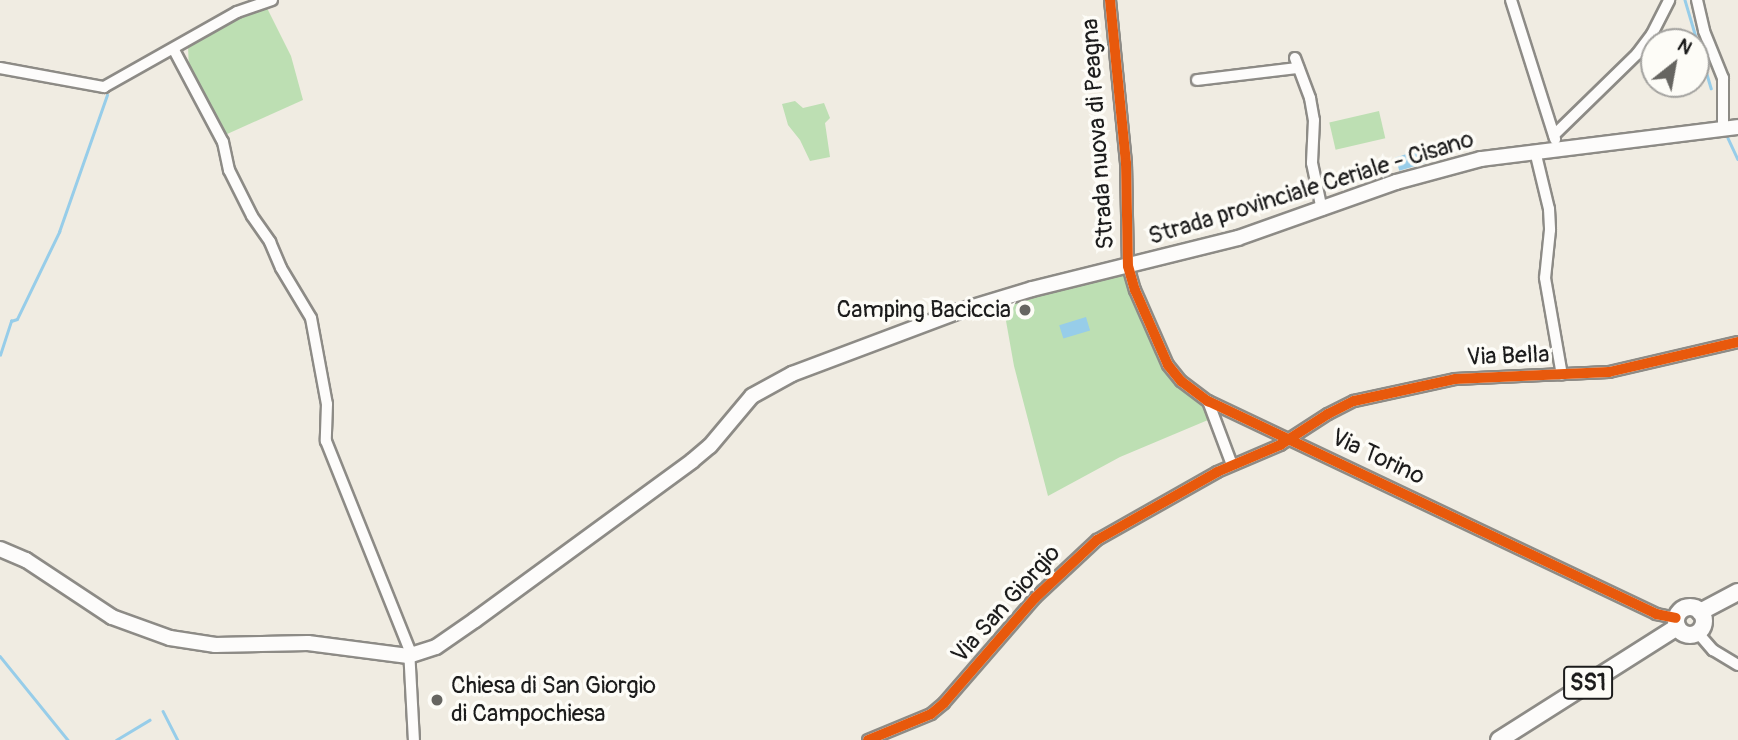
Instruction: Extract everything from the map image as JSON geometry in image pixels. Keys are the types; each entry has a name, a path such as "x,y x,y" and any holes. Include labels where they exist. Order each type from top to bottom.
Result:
{"main road":[{"name":"Strada provinciale Ceriale - Cisano","path":"0,549 26,560 112,617 170,638 215,645 309,643 408,656 436,647 692,461 710,446 761,389 960,311 1238,238 1420,176 1481,159 1731,129"},
{"name":"SS1","path":"1499,740 1677,622 1687,608 1700,611 1738,592"},
{"path":"1677,622 1689,635 1698,633 1704,625 1700,611"}],"street":[{"path":"0,68 104,87 174,50 237,12 272,0"},
{"name":"Strada nuova di Peagna","path":"1110,0 1126,163 1128,266"},
{"path":"1511,0 1558,150"},
{"path":"1554,135 1637,54 1652,34 1669,0"},
{"path":"1696,0 1704,31 1723,78 1731,129"},
{"path":"174,50 223,142 229,170 252,216 270,242 281,268 311,318 327,404 326,441 410,649 408,656 414,740"},
{"path":"1197,80 1297,63 1312,109 1312,163 1322,210"},
{"name":"Via Bella","path":"1535,151 1549,209 1550,230 1545,278 1562,375"},
{"name":"Via Torino","path":"1128,266 1135,290 1168,365 1181,381 1208,401 1677,622"},
{"name":"Via Bella","path":"1290,439 1328,414 1388,391 1455,379 1609,372 1738,342"},
{"path":"1208,401 1232,465"},
{"name":"Via San Giorgio","path":"868,740 931,714 944,703 1035,598 1097,540 1232,465 1290,439"},
{"path":"1698,633 1721,656 1738,665"}],"green space":[{"path":"266,6 291,56 303,100 225,135 189,70 188,46 237,15"},
{"path":"795,101 803,108 824,103 830,118 825,123 830,157 810,161 800,140 788,125 782,104"},
{"path":"1379,111 1385,138 1336,150 1329,122"},
{"name":"Camping Baciccia","path":"1123,272 1127,288 1165,367 1176,383 1203,407 1208,420 1120,457 1048,496 1014,366 1003,304"}],"water":[{"path":"1423,149 1427,162 1399,171 1395,157"},
{"path":"1086,317 1090,330 1063,339 1059,325"}],"waterway":[{"path":"1685,0 1711,88"},
{"path":"0,355 11,321 17,319 59,232 107,95"},
{"path":"1728,138 1738,159"},
{"path":"0,656 68,740"},
{"path":"163,711 178,740"},
{"path":"116,740 149,720"}],"cycle path":[{"path":"1110,0 1126,163 1128,266 1135,290 1168,365 1181,381 1208,401 1656,614 1676,618"},
{"path":"868,740 931,714 944,703 1035,598 1097,540 1217,472 1280,445 1328,414 1354,401 1455,379 1609,372 1738,342"}],"place":[{"name":"Camping Baciccia","path":"1025,310"},
{"name":"Chiesa di San Giorgio di Campochiesa","path":"437,700"}]}
